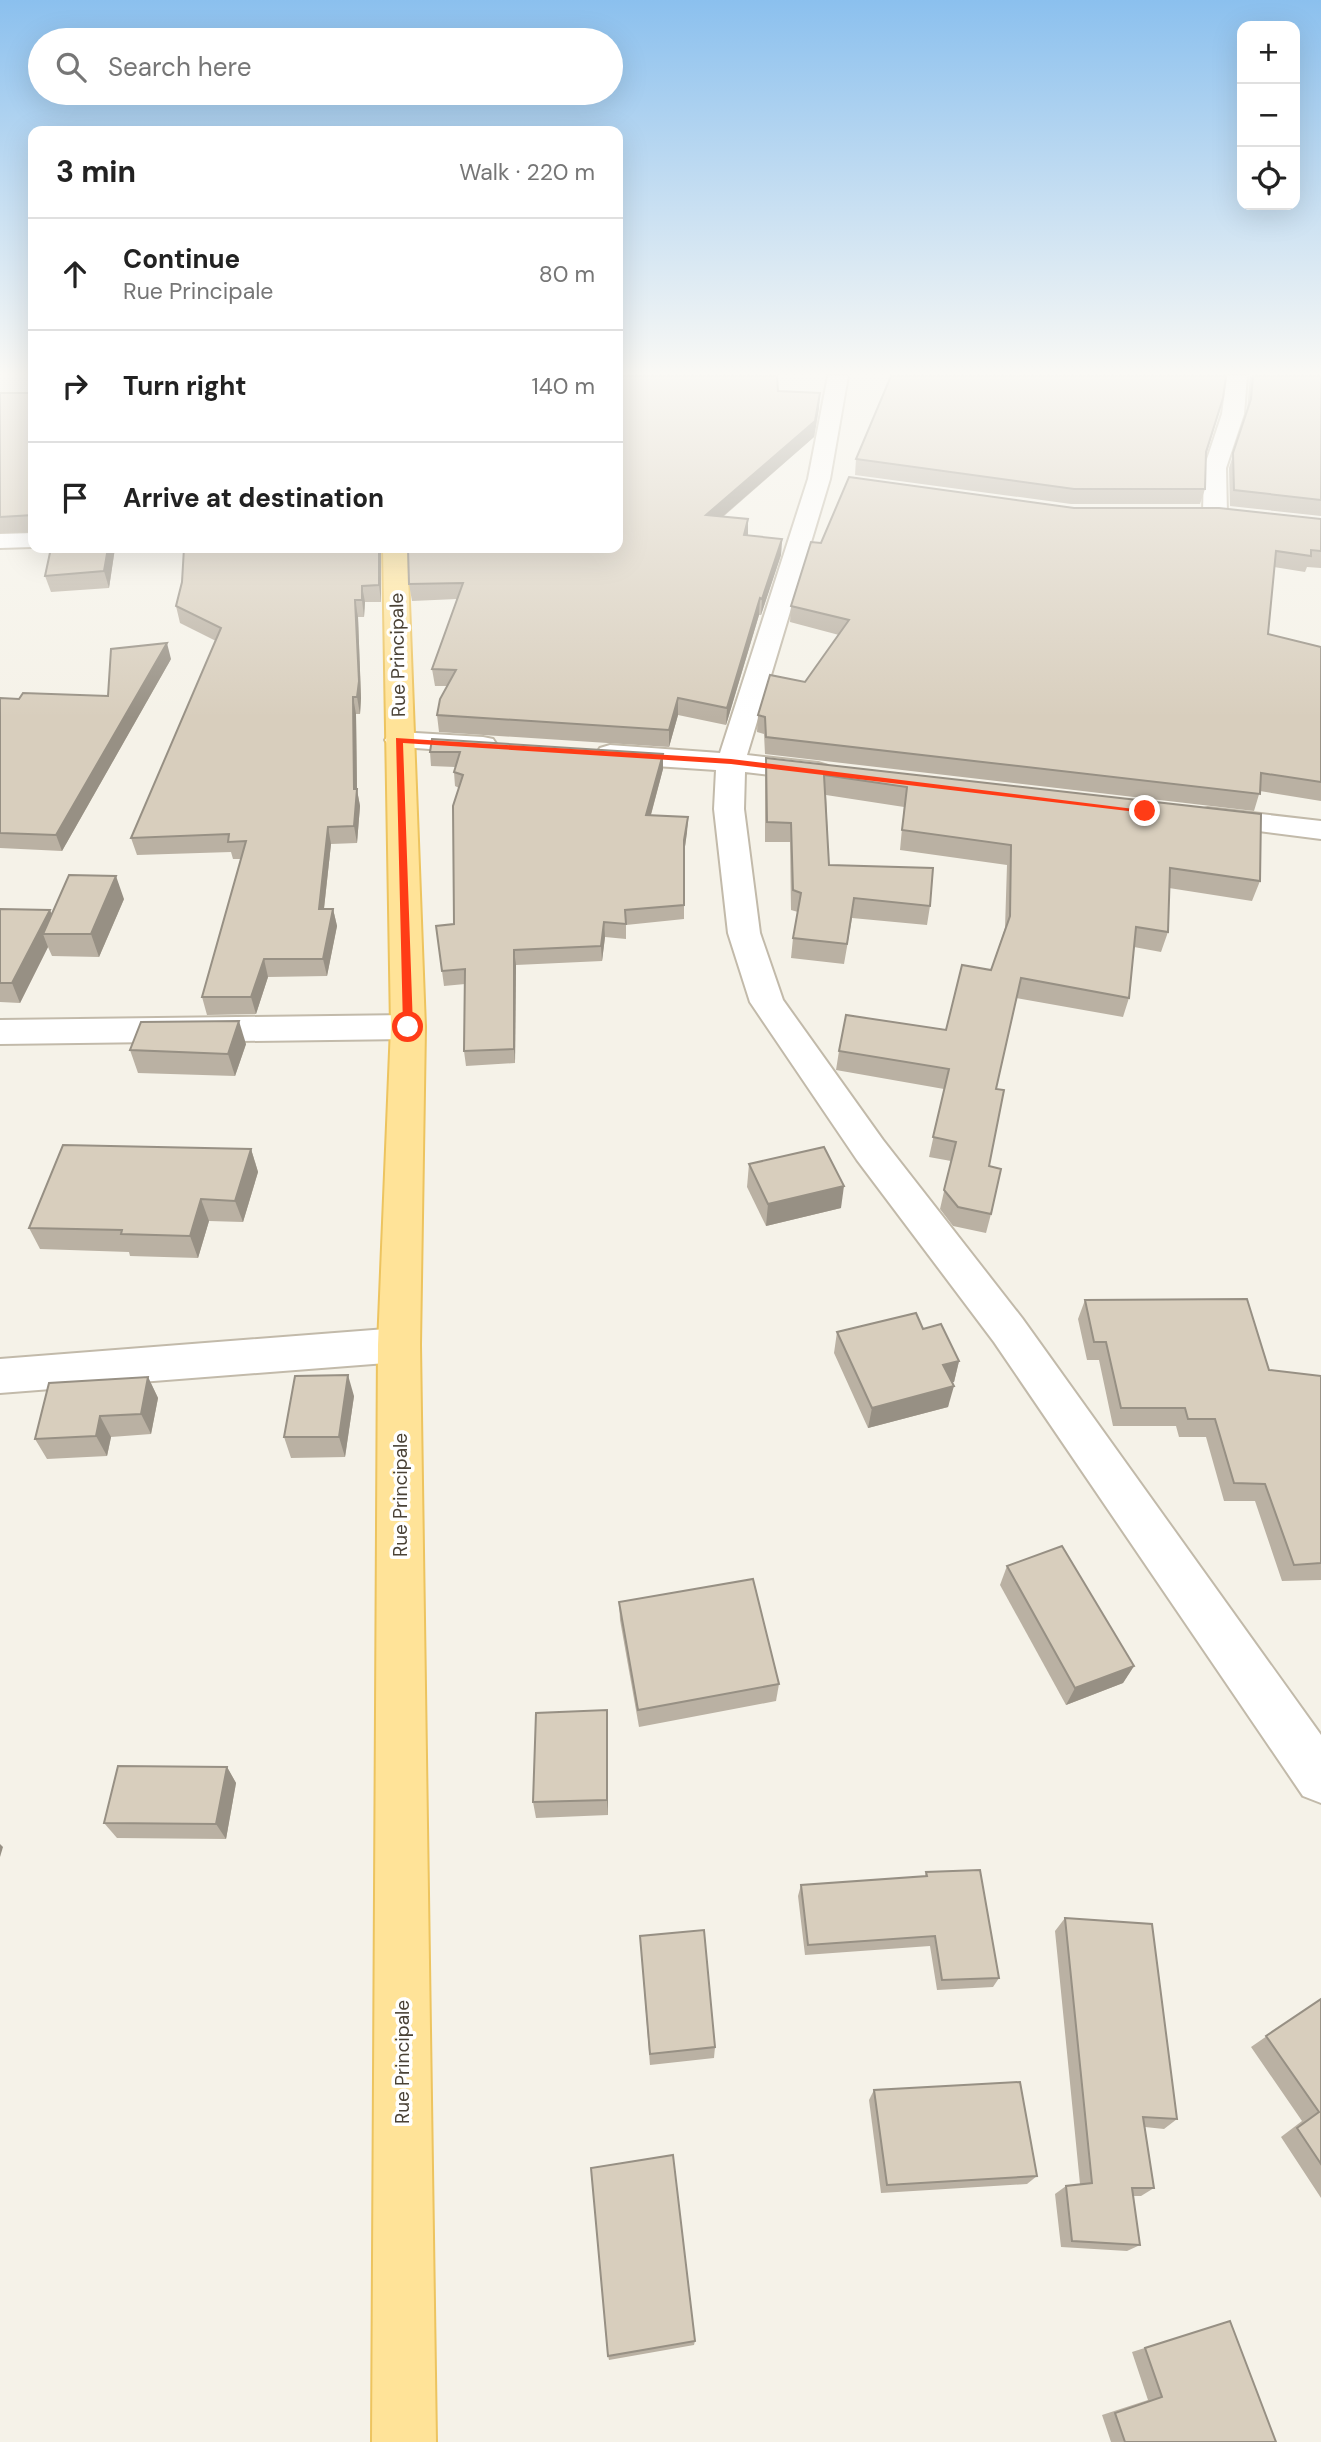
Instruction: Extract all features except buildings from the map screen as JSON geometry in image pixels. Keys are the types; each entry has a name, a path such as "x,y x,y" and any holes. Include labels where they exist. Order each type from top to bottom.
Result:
{"main road":[{"name":"Rue Principale","path":"395,553 408,1027 399,1345 404,2442"}],"street":[{"path":"816,490 731,762 729,809 744,933 767,1002 870,1150 1007,1330 1321,1778"},
{"path":"1215,490 1215,514"},
{"path":"1189,514 1241,517"},
{"path":"0,541 28,540"},
{"path":"399,740 510,747"},
{"path":"579,752 731,762 841,775"},
{"path":"1186,815 1321,830"},
{"path":"0,1032 408,1027"},
{"path":"0,1376 399,1345"}],"route":[{"path":"408,1027 399,740 731,762 1145,811"}]}
